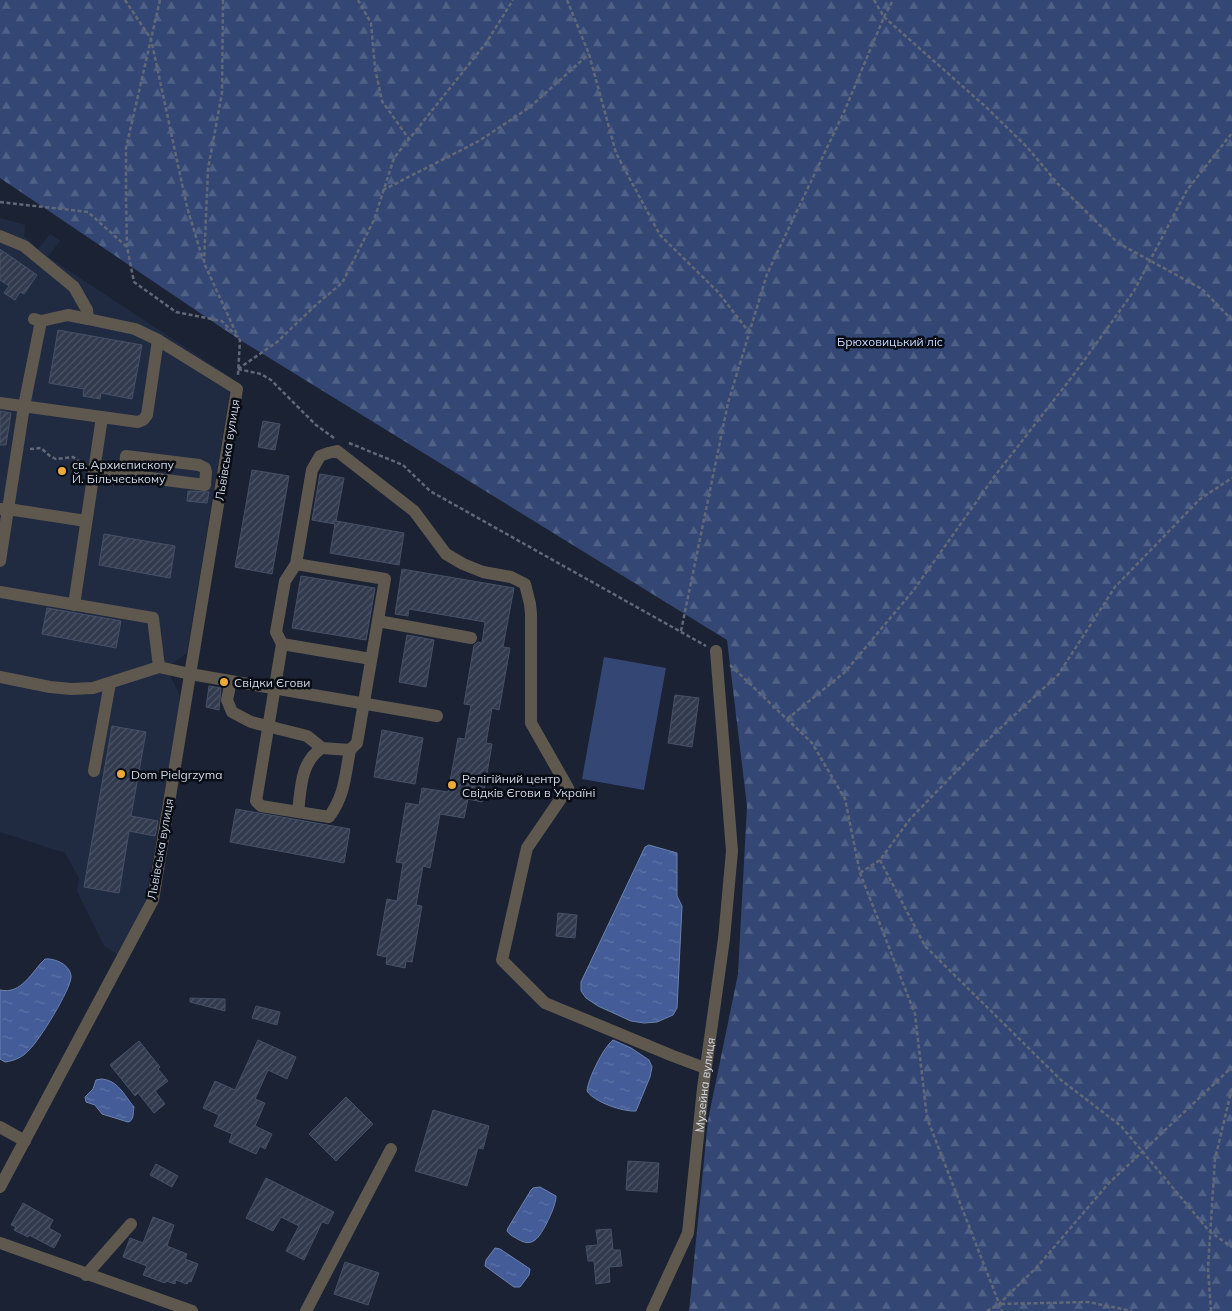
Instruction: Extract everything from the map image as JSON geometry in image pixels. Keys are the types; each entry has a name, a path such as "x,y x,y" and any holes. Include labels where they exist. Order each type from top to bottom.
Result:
{"street":[{"path":"0,236 24,246 74,287 87,310 88,320"},
{"path":"0,561 4,509 17,450 36,320 68,316 136,329 158,340 237,389"},
{"path":"0,403 138,422 143,420 146,415 158,340"},
{"name":"Львівська вулиця","path":"0,1187 153,900 237,389"},
{"path":"74,605 102,417"},
{"path":"296,564 385,579 358,743 350,750 342,795 329,817 261,806 256,801 282,644 276,632 285,582 296,564 312,470 320,456 328,452 338,452 414,511 446,554 463,564 483,572 511,577 525,584 531,614 531,723 568,788 527,848 502,960 545,1003 706,1068"},
{"path":"124,475 126,456 199,465 205,468 205,485"},
{"path":"94,471 221,487"},
{"path":"4,509 86,521"},
{"path":"0,592 153,618 159,667"},
{"path":"378,621 471,638"},
{"path":"282,644 371,659"},
{"name":"Музейна вулиця","path":"652,1311 688,1233 706,1068 724,939 732,851 716,651"},
{"path":"0,677 50,687 93,688 159,667 190,674 437,716"},
{"path":"231,681 228,700 232,712 251,722 307,736 322,748 350,750"},
{"path":"94,771 110,683"},
{"path":"298,812 305,766 313,754 322,748"},
{"path":"0,1127 25,1141"},
{"path":"306,1311 391,1149"},
{"path":"86,1274 131,1224"},
{"path":"0,1243 192,1311"}],"path":[{"path":"125,0 151,39 187,207 204,263 240,340 237,389"},
{"path":"160,0 126,148 127,247 134,282 176,312 222,321 240,340"},
{"path":"204,263 208,169 222,93 223,0"},
{"path":"358,0 371,23 375,68 382,101 409,139"},
{"path":"238,369 277,342 342,282 374,220 394,158 486,43 513,0"},
{"path":"567,0 589,54 616,153 660,235 718,292 750,332"},
{"path":"874,0 884,17 1000,120 1027,147 1058,184 1118,243 1202,289 1232,320"},
{"path":"681,631 728,403 768,274 844,112 893,0"},
{"path":"383,190 479,141 530,107 589,54"},
{"path":"787,719 845,672 913,590 994,477 1080,366 1134,291 1187,190 1232,133"},
{"path":"0,202 88,212 127,247"},
{"path":"238,369 261,374 271,380 316,425 334,438"},
{"path":"343,441 403,465 430,491 716,651 812,743 845,799 860,873 915,1014 927,1118 1002,1311"},
{"path":"17,450 41,448 56,459 73,457 94,471"},
{"path":"860,873 880,860 910,819 981,746 1058,675 1116,587 1200,499 1232,478"},
{"path":"880,860 925,946 1061,1080 1121,1126 1210,1232 1232,1247"},
{"path":"987,1311 999,1304 1038,1266 1108,1184 1232,1067"},
{"path":"1211,1311 1208,1268 1215,1160 1232,1088"},
{"path":"999,1304 1088,1302 1132,1311"}],"shaded area":[{"path":"0,218 25,225 24,236 38,249 50,234 60,241 48,257 232,378 187,653 166,668 181,697 146,899 119,955 104,946 77,891 79,878 65,853 0,832"}],"green space":[{"name":"Брюховицький ліс","path":"0,0 1232,0 1232,1311 689,1311 708,1120 738,974 747,806 727,640 240,340 0,178"},
{"path":"604,657 666,668 644,790 582,779"}],"water":[{"path":"649,845 677,853 677,896 682,906 677,1008 673,1015 657,1022 644,1023 631,1021 598,1006 586,998 581,991 581,982 645,847"},
{"path":"45,959 62,963 70,973 70,983 54,1015 34,1045 21,1057 5,1062 0,1059 0,990 8,991 20,986"},
{"path":"613,1040 631,1048 649,1060 652,1067 650,1077 636,1111 609,1106 596,1099 587,1091 597,1064"},
{"path":"101,1079 116,1085 134,1107 133,1116 130,1121 102,1114 95,1105 86,1102 85,1097 93,1089 96,1080"},
{"path":"540,1187 556,1196 556,1200 552,1212 538,1237 528,1243 523,1242 507,1231 531,1190"},
{"path":"495,1248 500,1249 530,1269 529,1275 520,1287 514,1287 485,1266 486,1260"}],"building":[{"path":"0,249 37,275 24,294 20,292 15,300 4,293 9,286 0,280"},
{"path":"58,330 142,345 132,399 101,393 100,399 83,396 84,389 49,383"},
{"path":"0,411 11,413 6,445 0,445"},
{"path":"263,421 280,424 275,450 258,447"},
{"path":"252,470 289,476 272,574 235,567"},
{"path":"320,474 344,478 336,521 404,533 399,565 330,553 335,524 312,520"},
{"path":"188,491 209,492 207,503 187,501"},
{"path":"104,534 175,546 170,578 99,565"},
{"path":"402,569 514,588 503,647 510,648 499,710 492,708 486,743 492,744 482,802 468,799 464,818 440,814 430,868 423,866 416,905 422,906 412,962 406,961 405,968 386,964 387,957 377,955 387,899 397,901 403,863 396,862 406,803 419,805 422,788 448,792 458,738 465,739 471,705 464,704 474,645 478,642 482,643 485,622 409,609 408,616 395,614"},
{"path":"301,576 375,588 366,640 292,628"},
{"path":"47,608 121,621 116,648 42,634"},
{"path":"407,635 434,640 426,687 399,682"},
{"path":"209,686 221,688 219,710 206,707"},
{"path":"675,695 699,698 692,747 668,743"},
{"name":"Dom Pielgrzyma","path":"112,726 146,732 131,816 158,821 155,836 129,831 119,893 84,887"},
{"path":"382,730 423,738 415,784 374,777"},
{"path":"236,809 350,829 344,863 230,842"},
{"path":"558,913 577,915 575,938 556,936"},
{"path":"190,998 225,999 225,1011 190,1002"},
{"path":"256,1006 280,1012 277,1025 252,1018"},
{"path":"258,1040 296,1057 287,1079 268,1070 255,1099 265,1103 255,1126 272,1134 265,1149 260,1146 256,1154 229,1142 232,1134 214,1126 219,1115 203,1108 215,1081 235,1090"},
{"path":"139,1041 160,1067 158,1069 168,1081 155,1091 165,1104 154,1113 138,1093 135,1096 110,1065"},
{"path":"346,1097 373,1124 336,1161 309,1134"},
{"path":"433,1110 489,1126 483,1149 478,1148 467,1186 415,1171"},
{"path":"628,1161 659,1163 657,1192 626,1190"},
{"path":"156,1164 178,1176 172,1187 150,1175"},
{"path":"266,1178 334,1212 328,1224 322,1222 304,1260 286,1251 299,1226 281,1217 273,1231 246,1218"},
{"path":"23,1203 53,1220 49,1228 61,1235 54,1248 29,1235 28,1237 14,1230 16,1227 11,1225"},
{"path":"153,1217 174,1225 167,1246 187,1254 185,1259 198,1264 191,1282 189,1281 187,1284 176,1280 175,1284 166,1281 165,1283 143,1275 147,1266 123,1257 130,1238 143,1243"},
{"path":"611,1229 613,1250 620,1250 622,1266 609,1267 610,1282 596,1284 594,1261 588,1261 586,1246 598,1245 596,1230"},
{"path":"345,1262 379,1273 368,1305 334,1294"}],"place":[{"name":"св. Архиєпископу Й. Більчеському","path":"62,471"},
{"name":"Свідки Єгови","path":"224,682"},
{"name":"Dom Pielgrzyma","path":"121,774"},
{"name":"Релігійний центр Свідків Єгови в Україні","path":"452,785"}]}
